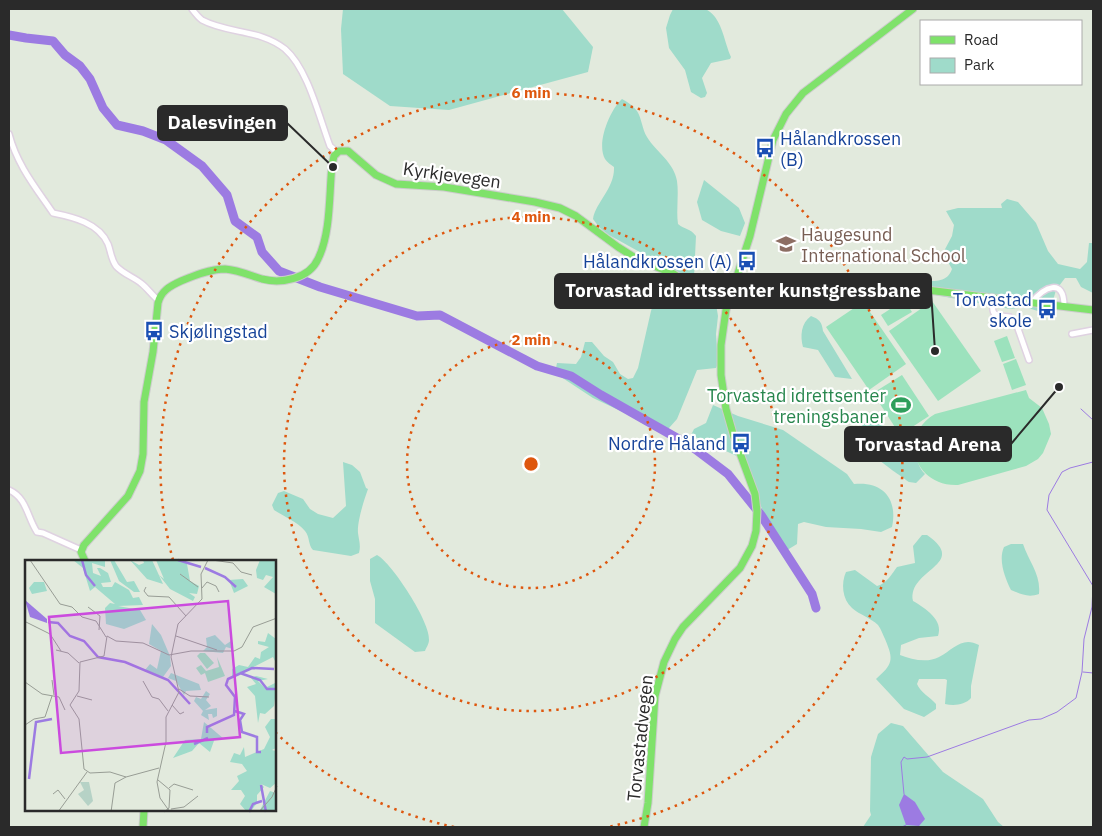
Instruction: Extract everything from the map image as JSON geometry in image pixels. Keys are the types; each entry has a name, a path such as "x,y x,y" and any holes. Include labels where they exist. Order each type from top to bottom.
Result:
{"main road":[{"name":"Torvastadvegen","path":"644,827 648,804 655,696 664,662 683,627 740,568 752,546 756,526 755,494 726,410 722,384 721,345 725,317 750,236 773,140 786,114 815,83 913,9"},
{"name":"Kyrkjevegen","path":"337,152 348,151 376,175 396,184 444,187 560,208 576,216 637,259 674,274 702,294 718,299 775,294 831,282 852,281 1093,310"},
{"path":"84,560 81,550 128,496 140,471 143,448 144,402 153,352 158,300 167,288 211,271 223,269 236,270 262,279 280,280 293,279 312,269 319,259 323,246 327,225 332,165 337,152"},
{"path":"142,827 144,811"}],"street":[{"path":"192,9 201,20 265,38 279,45 290,54 306,81 330,146 337,152"},
{"path":"9,134 12,147 28,179 53,213 74,218 98,231 108,243 118,268 140,283 158,300"},
{"path":"1031,303 1048,288 1056,287 1064,294 1064,306"},
{"path":"993,298 993,313 1015,321 1029,360"},
{"path":"1072,334 1093,330"},
{"path":"9,490 16,493 21,499 37,532 81,550"}],"green space":[{"path":"343,9 562,9 593,47 588,72 449,110 390,106 343,74 341,29"},
{"path":"673,9 705,9 711,12 722,30 731,57 730,59 711,63 702,78 707,93 705,97 701,98 691,92 685,70 669,48 666,28"},
{"path":"622,99 637,111 647,137 669,163 675,174 678,186 678,224 696,236 695,285 716,304 718,316 716,334 718,364 716,368 697,370 677,419 669,428 665,429 645,425 593,398 555,373 557,363 576,364 581,357 585,342 592,342 604,356 613,362 620,374 628,379 633,378 638,368 651,311 665,266 609,235 593,219 614,175 614,167 606,160 602,144 609,119"},
{"path":"704,180 739,208 745,223 740,236 721,231 702,220 697,202"},
{"path":"1007,199 1018,202 1036,223 1048,251 1058,264 1080,269 1087,262 1089,243 1093,243 1093,293 1081,287 1076,278 1065,278 1056,290 1052,304 1044,313 1025,307 1010,309 925,293 923,282 944,279 952,269 943,253 952,236 954,225 946,211 958,208 1002,208 1001,204"},
{"path":"904,300 912,312 888,326 881,315"},
{"path":"932,301 981,371 938,401 889,331"},
{"path":"863,302 906,364 869,390 826,327"},
{"path":"811,316 821,323 823,331 852,379 835,377 818,350 803,347 802,330 805,322"},
{"path":"1007,336 1015,358 1002,362 994,341"},
{"path":"1016,359 1026,385 1012,390 1003,364"},
{"name":"Torvastad idrettsenter treningsbaner","path":"902,375 929,416 900,435 873,393"},
{"path":"1026,390 1029,398 1042,408 1051,434 1043,453 1038,459 1026,466 958,485 943,483 931,478 922,469 916,458 914,447 923,423 935,414"},
{"path":"713,405 738,416 783,430 847,474 854,484 864,484 880,489 886,494 893,508 892,527 881,532 826,527 804,522 798,524 797,544 784,552 779,538 770,528 741,458 691,435 694,429 706,423"},
{"path":"869,419 894,432 910,447 925,474 916,483 909,482 892,470 864,444 860,435 861,427"},
{"path":"343,462 352,465 360,472 368,489 359,523 359,553 351,556 313,550 305,531 274,510 272,505 278,493 284,491 303,499 310,509 318,514 333,518 346,506"},
{"path":"922,535 927,535 938,545 942,553 940,561 919,581 914,590 913,601 923,607 936,620 939,630 938,636 919,638 901,645 900,655 930,660 963,643 968,642 979,645 971,686 971,698 963,704 945,704 947,680 919,679 918,687 936,704 936,709 924,717 904,709 876,679 889,665 891,657 888,646 878,625 855,610 846,600 843,586 846,572 855,570 877,586 886,581 897,567 915,563 913,546"},
{"path":"1011,544 1023,544 1038,580 1039,594 1028,596 1011,590 1002,563 1002,552 1004,547"},
{"path":"377,555 384,560 401,581 424,621 429,641 425,651 415,652 375,623 375,599 370,581 370,559"},
{"path":"891,723 903,726 943,772 983,799 998,822 1004,827 863,827 871,815 871,757 878,734"}],"shaded area":[{"path":"904,794 915,802 925,819 919,826 906,825 899,805"}],"waterway":[{"path":"9,35 53,41 65,55 80,66 90,79 103,108 117,125 143,131 166,140 202,166 227,195 235,221 257,237 262,252 279,271 320,287 417,316 440,315 537,366 571,376 691,446 728,474 761,515 812,594 816,608"},
{"path":"1081,409 1093,420"},
{"path":"904,794 901,762 904,757 907,759 927,757 1029,720 1041,719 1057,712 1076,698 1082,672 1084,639 1092,607 1093,586 1047,510 1049,495 1062,472 1093,462"},
{"path":"1083,672 1093,673"},
{"path":"902,827 906,825"}],"place":[{"name":"Hålandkrossen (B)","path":"765,148"},
{"name":"Dalesvingen","path":"333,167"},
{"name":"Haugesund International School","path":"786,244"},
{"name":"Hålandkrossen (A)","path":"747,261"},
{"name":"Torvastad skole","path":"1047,309"},
{"name":"Skjølingstad","path":"154,331"},
{"name":"Torvastad idrettssenter kunstgressbane","path":"935,351"},
{"name":"Torvastad Arena","path":"1059,387"},
{"name":"Torvastad idrettsenter treningsbaner","path":"901,405"},
{"name":"Nordre Håland","path":"741,443"}]}
